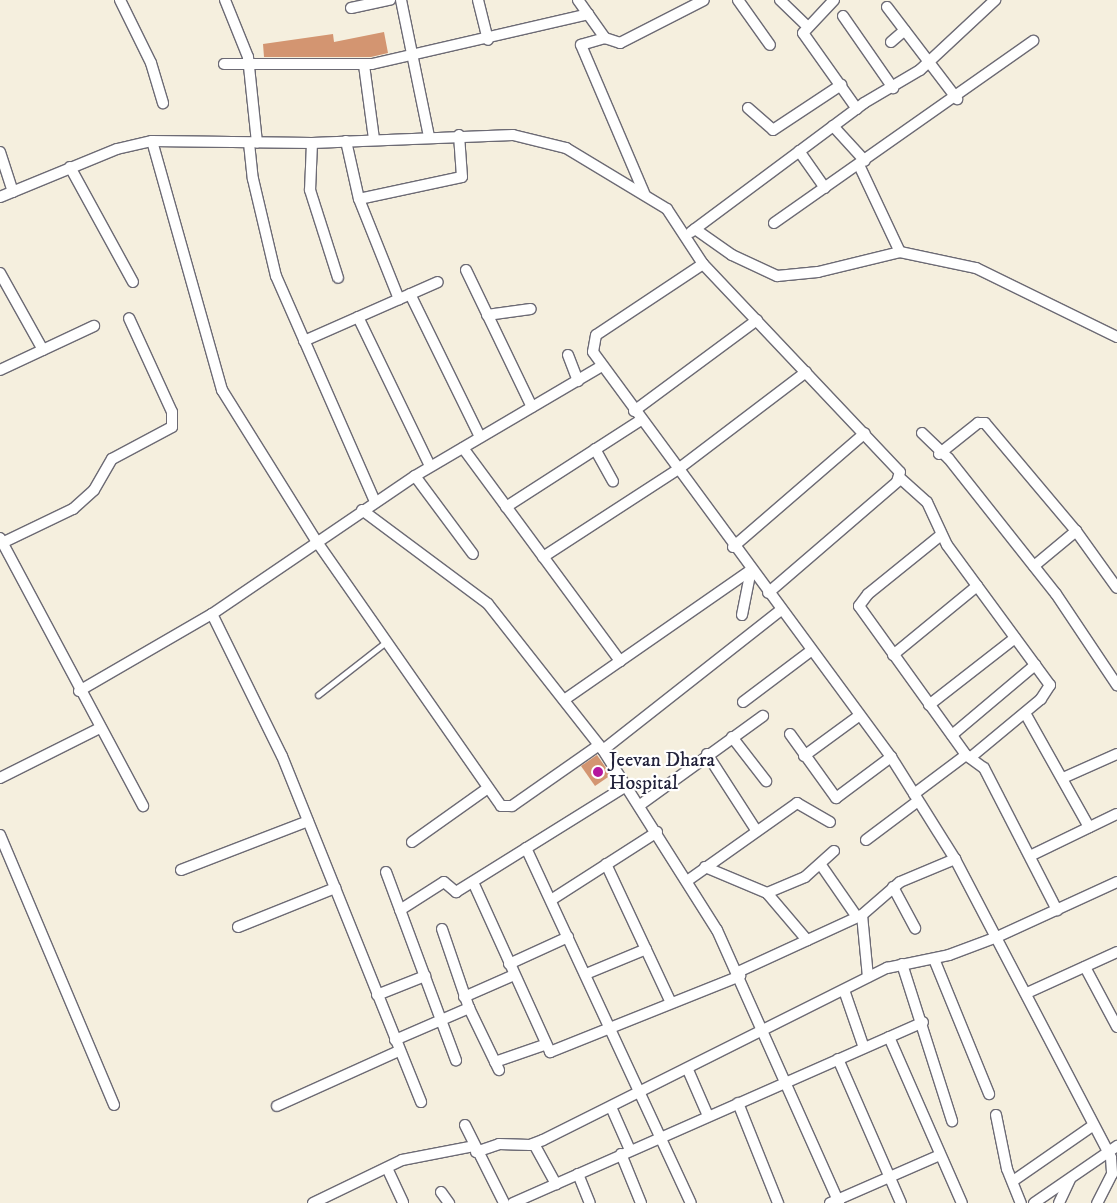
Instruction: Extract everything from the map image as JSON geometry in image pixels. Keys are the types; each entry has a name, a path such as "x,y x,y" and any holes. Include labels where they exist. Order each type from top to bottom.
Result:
{"street":[{"path":"120,0 151,62 163,103"},
{"path":"225,0 249,64 253,143 270,255 304,341 375,502"},
{"path":"351,8 390,0"},
{"path":"401,0 429,136"},
{"path":"478,0 488,40"},
{"path":"578,0 605,38"},
{"path":"644,193 581,45 605,38 620,43 635,39 704,0"},
{"path":"738,0 770,45"},
{"path":"780,0 806,25"},
{"path":"834,0 806,25 803,33 857,109"},
{"path":"690,232 833,126 857,109 893,88 930,61 962,26 995,0"},
{"path":"887,7 930,61 957,99"},
{"path":"224,64 364,65 412,58 588,14"},
{"path":"843,16 893,88"},
{"path":"891,42 905,30"},
{"path":"774,223 957,99 1033,41"},
{"path":"364,65 374,139"},
{"path":"748,108 772,130 840,85"},
{"path":"833,126 862,163 900,252"},
{"path":"0,198 70,167 152,141 312,143 429,136 513,134 566,148 644,193 667,209 690,232 732,255 777,276 818,272 900,252 976,268 1117,337"},
{"path":"359,199 462,177 459,135"},
{"path":"152,141 222,390 317,542 388,640 501,806 512,806 600,747 781,610"},
{"path":"346,141 359,199 399,299"},
{"path":"312,143 310,190 338,278"},
{"path":"800,151 825,188"},
{"path":"0,152 13,192"},
{"path":"70,167 132,282"},
{"path":"690,232 703,264 895,465 900,478 928,502 941,535 1035,665 1050,689 1025,713 916,797 866,840"},
{"path":"703,264 596,334 593,352 733,547 891,757 955,858 1112,1159"},
{"path":"466,270 532,407"},
{"path":"0,274 43,350"},
{"path":"304,341 438,282"},
{"path":"410,294 480,437"},
{"path":"487,315 530,310"},
{"path":"358,317 430,466"},
{"path":"129,318 172,412 172,426 112,459 94,490 73,509 1,541 79,691 143,806"},
{"path":"634,410 757,320"},
{"path":"0,370 94,326"},
{"path":"568,355 578,380"},
{"path":"79,691 212,614 362,510 430,466 602,366"},
{"path":"543,557 677,470 806,372"},
{"path":"506,507 641,420"},
{"path":"939,454 978,423 985,423 1076,530 1117,588"},
{"path":"733,547 865,433"},
{"path":"922,433 939,454 949,459 1034,566 1117,686"},
{"path":"463,448 620,662"},
{"path":"595,449 613,481"},
{"path":"415,476 473,554"},
{"path":"768,593 900,478"},
{"path":"362,510 488,604 600,747 640,805 687,881 739,974 836,1202 940,1155"},
{"path":"1034,566 1076,530"},
{"path":"941,535 861,600 863,613 968,756 992,781 1032,855 1057,910"},
{"path":"742,615 751,570"},
{"path":"564,700 751,570"},
{"path":"893,655 978,586"},
{"path":"212,614 282,756 421,1102"},
{"path":"929,705 1015,638"},
{"path":"743,702 812,650"},
{"path":"952,735 1035,665"},
{"path":"1025,713 1089,827"},
{"path":"804,756 860,714"},
{"path":"640,805 707,754 763,716"},
{"path":"0,778 100,728"},
{"path":"790,734 836,798 891,757"},
{"path":"732,737 766,781"},
{"path":"707,754 756,830"},
{"path":"1063,778 1117,754"},
{"path":"400,910 444,882 456,892 626,786"},
{"path":"412,842 488,788"},
{"path":"687,881 796,803 830,822"},
{"path":"1032,855 1117,814"},
{"path":"181,870 308,821"},
{"path":"551,900 657,832"},
{"path":"0,835 114,1105"},
{"path":"526,848 642,1092 691,1203"},
{"path":"767,893 799,880 821,865 834,851"},
{"path":"473,882 544,1045 554,1051 739,974 860,916 893,887 955,858"},
{"path":"606,864 672,1003"},
{"path":"821,865 860,916 868,977"},
{"path":"705,867 767,893 807,940"},
{"path":"386,872 456,1060"},
{"path":"530,1145 688,1070 868,977 902,964 934,959 997,938 1117,882"},
{"path":"893,887 915,928"},
{"path":"238,927 335,888"},
{"path":"442,930 464,997 497,1066 544,1045"},
{"path":"509,964 568,937"},
{"path":"586,974 646,948"},
{"path":"1027,993 1117,952"},
{"path":"934,959 988,1094"},
{"path":"902,964 924,1022 952,1121"},
{"path":"1085,967 1117,1027"},
{"path":"464,997 514,975"},
{"path":"377,996 425,976"},
{"path":"844,990 864,1048"},
{"path":"395,1040 469,1008"},
{"path":"513,1203 924,1022"},
{"path":"889,1037 962,1203"},
{"path":"278,1106 399,1051"},
{"path":"838,1059 901,1203"},
{"path":"688,1070 708,1116"},
{"path":"738,1103 778,1203"},
{"path":"611,1107 641,1203"},
{"path":"996,1115 1013,1182 1021,1203"},
{"path":"465,1125 475,1149 504,1203"},
{"path":"1013,1182 1094,1125"},
{"path":"313,1203 387,1168 426,1153 475,1149 499,1144 534,1144 556,1184"},
{"path":"1097,1203 1112,1174 1112,1159 1117,1146"},
{"path":"1034,1203 1070,1178 1112,1159"},
{"path":"387,1168 403,1203"},
{"path":"578,1174 590,1203"},
{"path":"1060,1203 1070,1178"},
{"path":"441,1192 449,1203"}],"lane":[{"path":"318,695 388,640"}],"building":[{"path":"384,32 388,53 371,57 264,57 263,44 333,34 334,42"},
{"path":"597,755 611,775 595,786 581,766"}],"place":[{"name":"Jeevan Dhara Hospital","path":"598,772"}]}
